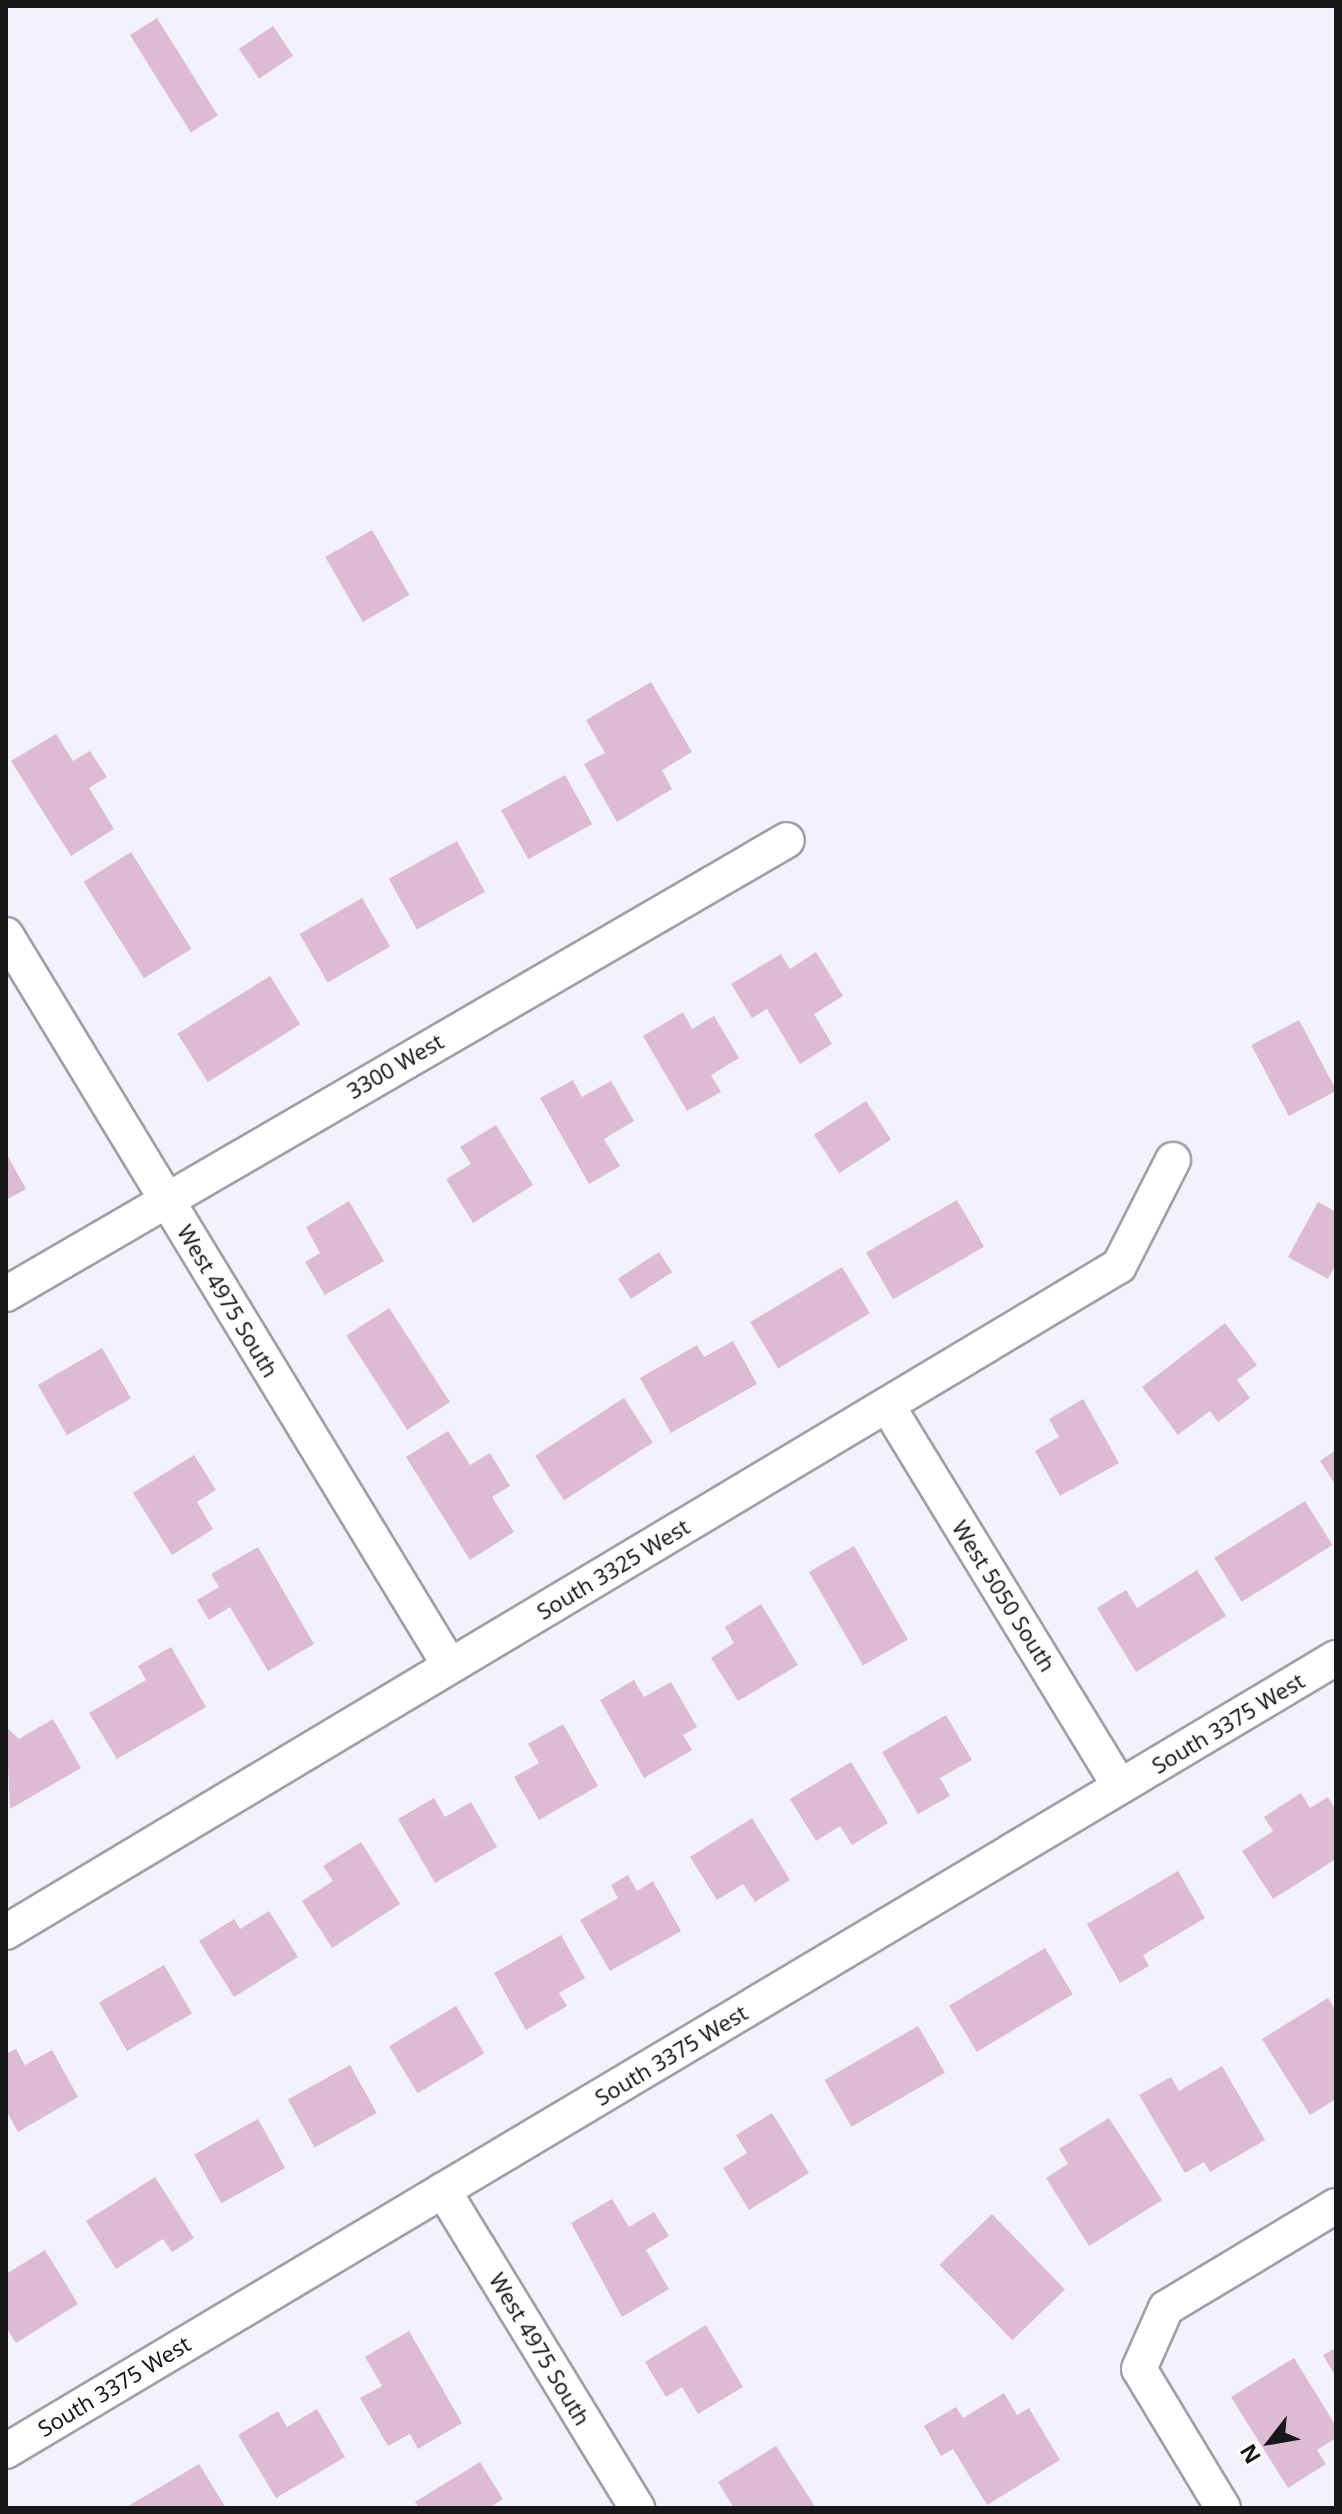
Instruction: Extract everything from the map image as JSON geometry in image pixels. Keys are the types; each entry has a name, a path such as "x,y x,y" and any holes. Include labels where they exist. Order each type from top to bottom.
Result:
{"street":[{"name":"3300 West","path":"6,1294 166,1198 787,840"},
{"name":"West 4975 South","path":"6,935 450,1666"},
{"name":"South 3325 West","path":"6,1932 1119,1266 1173,1160"},
{"name":"West 5050 South","path":"887,1405 1120,1787"},
{"name":"South 3375 West","path":"6,2451 1336,1658"},
{"name":"West 4975 South","path":"443,2190 637,2508"},
{"path":"1223,2508 1139,2369 1166,2308 1336,2206"}],"building":[{"path":"157,18 218,116 191,132 130,35"},
{"path":"273,26 293,56 259,79 239,49"},
{"path":"372,530 410,595 363,622 325,557"},
{"path":"651,682 692,752 662,770 672,789 617,822 584,764 605,753 586,720"},
{"path":"56,734 73,761 90,751 107,777 89,788 114,829 71,856 11,761"},
{"path":"565,775 592,824 528,859 501,810"},
{"path":"457,841 485,892 417,930 389,879"},
{"path":"131,852 191,949 144,978 84,882"},
{"path":"362,898 390,946 328,982 300,934"},
{"path":"816,952 843,996 814,1014 832,1044 800,1064 767,1009 752,1018 731,984 781,954 790,969"},
{"path":"270,976 300,1024 208,1082 178,1034"},
{"path":"683,1012 692,1029 714,1016 739,1058 711,1075 721,1092 687,1111 643,1036"},
{"path":"1299,1020 1336,1091 1289,1116 1251,1045"},
{"path":"573,1080 582,1097 611,1081 634,1121 604,1139 620,1166 589,1184 540,1098"},
{"path":"866,1101 891,1140 839,1173 814,1135"},
{"path":"496,1125 533,1185 473,1223 446,1179 471,1164 460,1147"},
{"path":"6,1153 26,1189 6,1200"},
{"path":"957,1200 984,1247 893,1299 866,1252"},
{"path":"349,1201 384,1261 325,1295 305,1262 320,1253 306,1227"},
{"path":"1318,1202 1336,1212 1336,1264 1328,1279 1288,1257"},
{"path":"659,1252 672,1272 631,1299 618,1279"},
{"path":"842,1267 870,1313 778,1368 750,1322"},
{"path":"389,1308 450,1402 407,1430 346,1336"},
{"path":"1225,1323 1257,1365 1237,1380 1250,1398 1218,1422 1210,1411 1178,1435 1142,1387"},
{"path":"733,1341 757,1384 671,1433 640,1378 697,1345 704,1357"},
{"path":"102,1348 131,1398 67,1435 38,1385"},
{"path":"624,1398 653,1442 564,1500 535,1456"},
{"path":"1083,1399 1119,1463 1060,1496 1035,1451 1059,1437 1049,1419"},
{"path":"448,1431 470,1465 490,1453 510,1486 492,1497 514,1532 470,1560 406,1457"},
{"path":"1336,1450 1336,1486 1320,1461"},
{"path":"194,1455 216,1490 197,1502 213,1529 172,1555 133,1493"},
{"path":"1305,1501 1333,1545 1242,1602 1214,1558"},
{"path":"854,1546 908,1640 863,1666 809,1572"},
{"path":"258,1547 314,1644 268,1671 230,1607 209,1620 197,1600 219,1587 211,1574"},
{"path":"1197,1570 1226,1616 1136,1672 1097,1608 1126,1590 1137,1608"},
{"path":"761,1604 798,1665 738,1701 711,1658 734,1643 725,1627"},
{"path":"171,1647 206,1707 117,1759 89,1713 146,1680 138,1666"},
{"path":"634,1680 644,1697 671,1682 697,1727 683,1735 692,1750 644,1778 600,1700"},
{"path":"946,1715 972,1760 940,1778 950,1796 918,1814 882,1752"},
{"path":"53,1719 81,1768 10,1809 6,1727 19,1739"},
{"path":"563,1724 598,1786 539,1820 514,1777 539,1763 528,1744"},
{"path":"851,1762 888,1823 852,1845 840,1826 816,1841 790,1799"},
{"path":"1301,1793 1310,1808 1328,1797 1336,1810 1336,1859 1273,1899 1242,1851 1273,1831 1264,1817"},
{"path":"434,1798 445,1817 471,1802 497,1847 435,1883 398,1819"},
{"path":"752,1818 790,1880 755,1902 743,1884 717,1900 690,1857"},
{"path":"361,1842 400,1904 332,1948 302,1901 333,1881 323,1866"},
{"path":"1178,1871 1205,1918 1143,1955 1149,1966 1120,1983 1087,1924"},
{"path":"628,1875 637,1891 653,1881 681,1931 610,1971 580,1920 618,1898 611,1885"},
{"path":"269,1911 298,1957 234,1997 199,1941 234,1919 240,1929"},
{"path":"561,1935 585,1978 559,1993 567,2006 526,2030 494,1973"},
{"path":"1045,1948 1073,1994 977,2052 949,2006"},
{"path":"164,1965 192,2013 127,2051 99,2002"},
{"path":"1328,1998 1336,2011 1336,2099 1310,2115 1262,2039"},
{"path":"456,2006 484,2053 417,2093 389,2046"},
{"path":"918,2026 945,2073 851,2127 824,2080"},
{"path":"16,2049 25,2065 52,2050 78,2097 18,2132 6,2110 6,2054"},
{"path":"350,2065 377,2113 315,2148 288,2099"},
{"path":"1222,2066 1265,2140 1210,2172 1204,2162 1185,2173 1139,2095 1171,2077 1179,2091"},
{"path":"772,2113 809,2173 749,2210 723,2168 747,2153 736,2135"},
{"path":"1109,2118 1162,2200 1089,2246 1046,2178 1068,2164 1059,2149"},
{"path":"258,2119 285,2168 221,2203 194,2154"},
{"path":"155,2177 194,2238 172,2252 163,2239 116,2269 86,2221"},
{"path":"612,2199 629,2227 654,2212 669,2236 646,2250 669,2289 622,2317 571,2223"},
{"path":"992,2214 1065,2290 1012,2340 939,2265"},
{"path":"45,2250 78,2304 16,2343 6,2327 6,2274"},
{"path":"706,2325 743,2387 698,2414 682,2387 666,2397 645,2362"},
{"path":"409,2331 462,2423 418,2449 410,2434 388,2446 360,2398 382,2386 365,2357"},
{"path":"1336,2348 1336,2377 1323,2355"},
{"path":"1294,2358 1336,2426 1336,2438 1317,2450 1326,2464 1288,2488 1231,2397"},
{"path":"1004,2393 1017,2415 1029,2408 1060,2460 987,2505 953,2449 941,2456 924,2426 956,2407 963,2418"},
{"path":"317,2409 345,2457 276,2498 238,2435 278,2411 287,2427"},
{"path":"776,2446 816,2508 734,2508 718,2482"},
{"path":"480,2462 503,2499 489,2508 419,2508 415,2502"},
{"path":"199,2464 226,2508 125,2508"}]}
